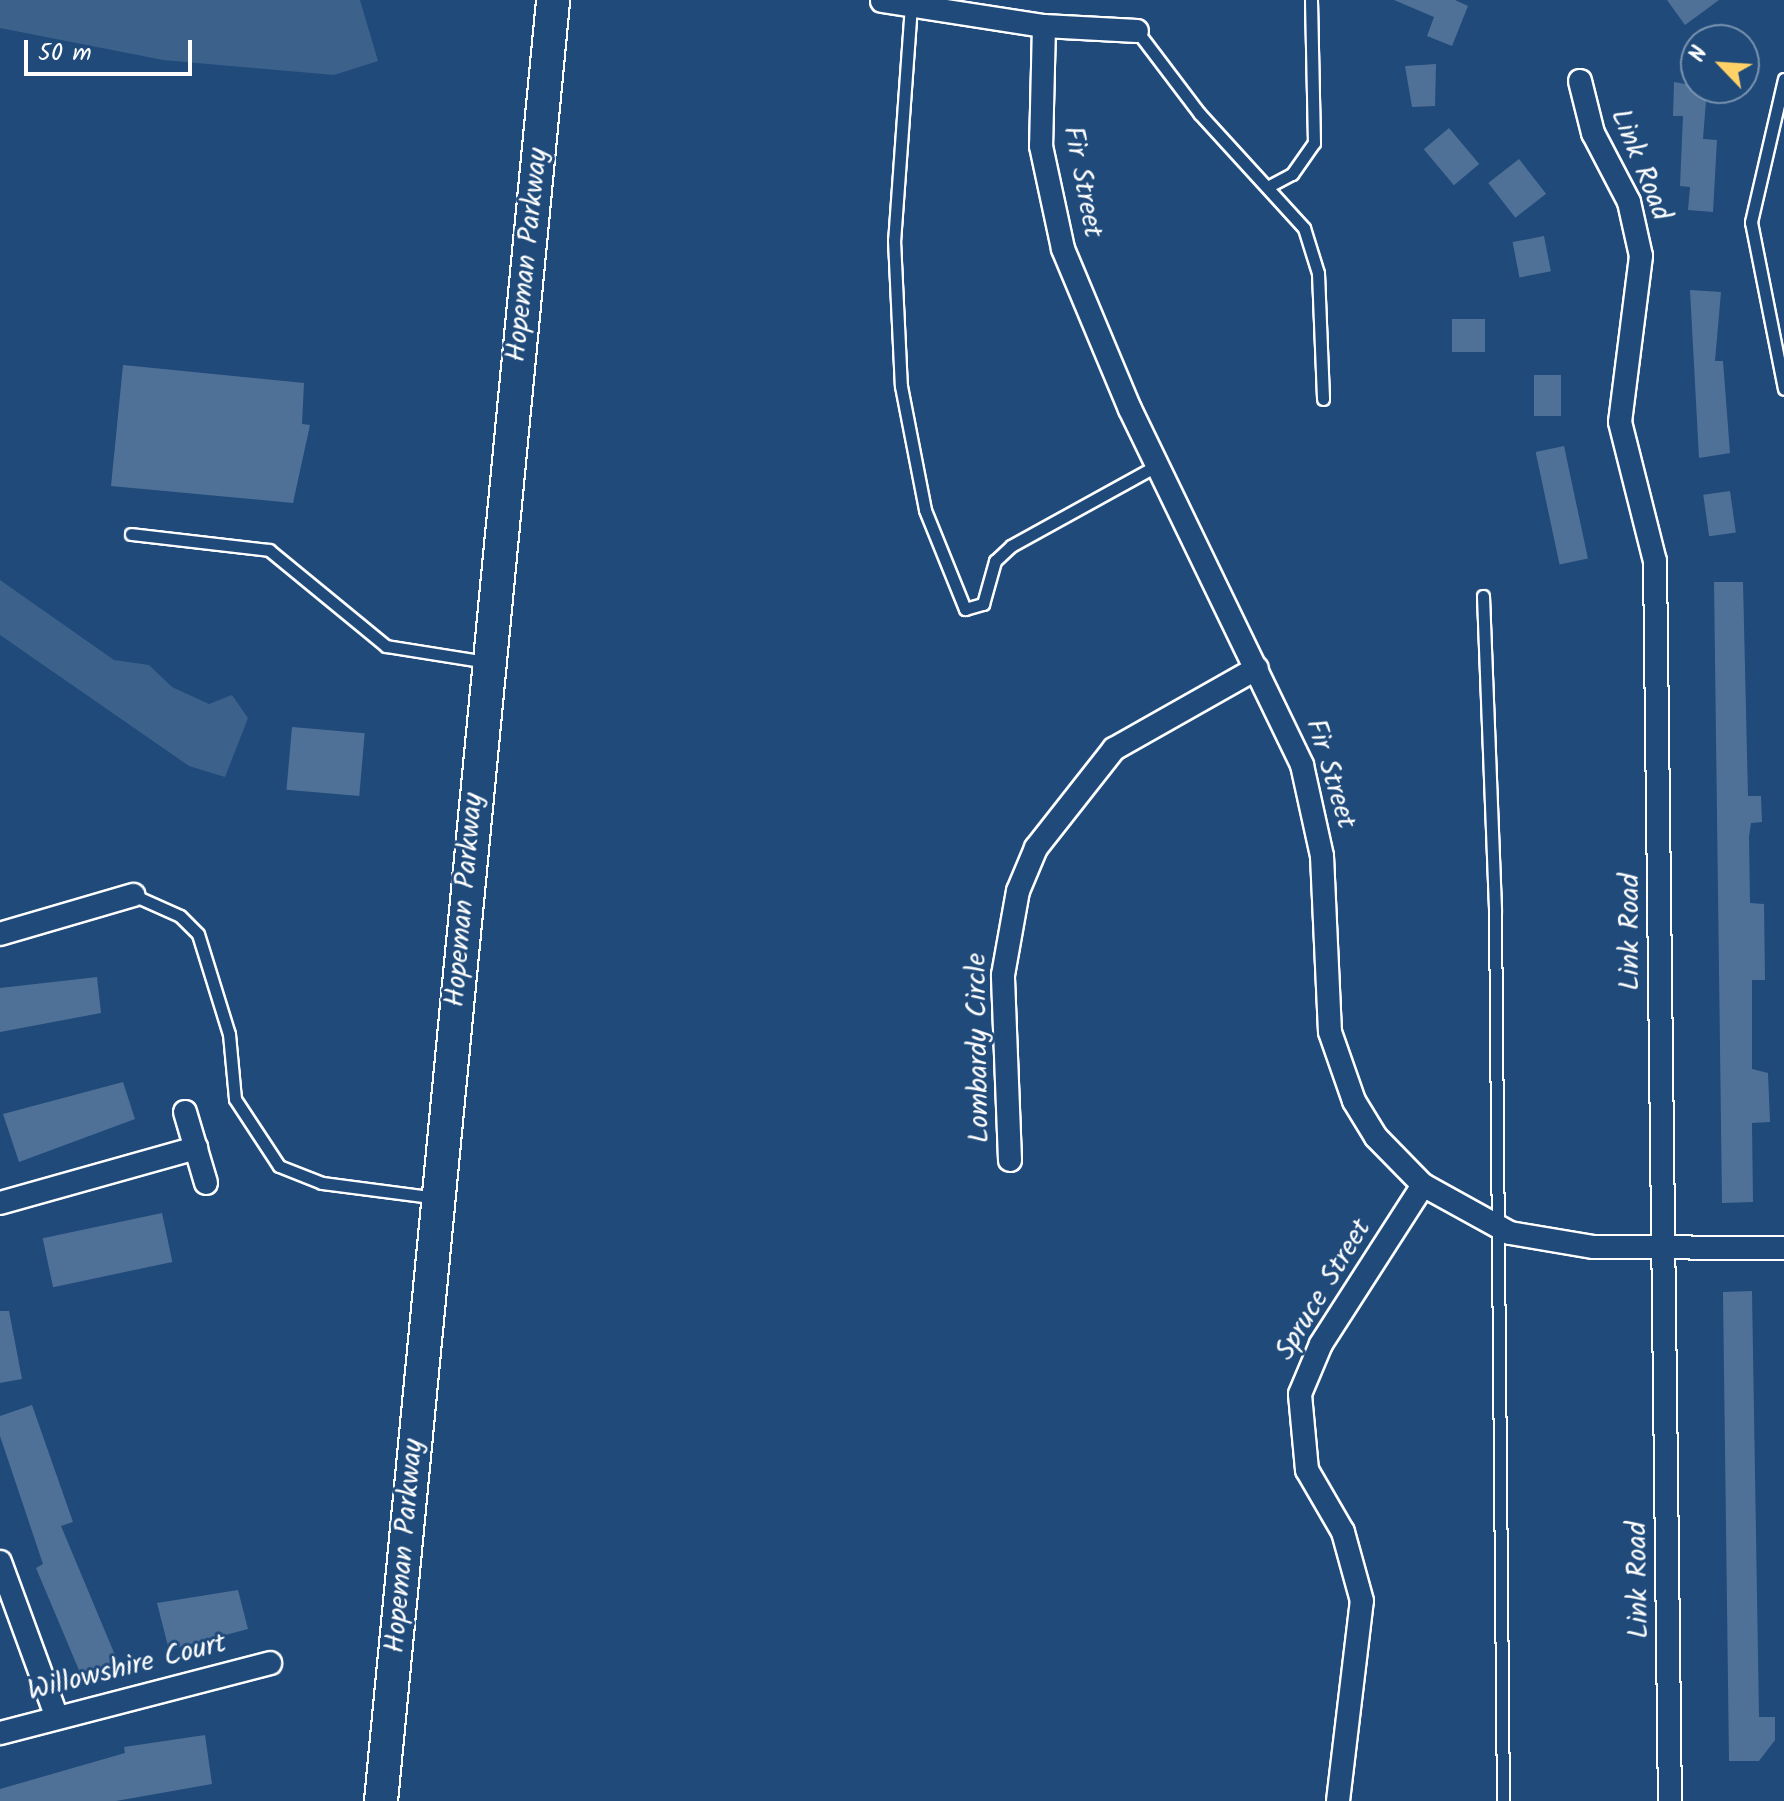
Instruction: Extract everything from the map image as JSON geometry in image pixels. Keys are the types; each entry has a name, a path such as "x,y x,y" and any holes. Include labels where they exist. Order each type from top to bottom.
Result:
{"main road":[{"name":"Hopeman Parkway","path":"381,1801 553,0"}],"street":[{"path":"882,1 1044,26 1137,31"},
{"name":"Fir Street","path":"1044,26 1038,96 1049,195 1085,310 1257,668 1313,805 1324,883 1325,992 1338,1064 1376,1137 1423,1185 1496,1227 1594,1247 1784,1248"},
{"name":"Link Road","path":"1580,81 1593,133 1629,202 1641,256 1620,422 1655,561 1670,1801"},
{"name":"Lombardy Circle","path":"1010,1160 1014,1119 1003,975 1018,891 1036,848 1114,749 1257,668"},
{"path":"0,934 133,895"},
{"path":"185,1112 206,1183"},
{"path":"0,1203 196,1148"},
{"name":"Spruce Street","path":"1338,1801 1362,1601 1343,1532 1307,1470 1300,1394 1321,1344 1423,1185"},
{"path":"0,1562 56,1715"},
{"name":"Willowshire Court","path":"0,1733 56,1715 270,1663"}],"lane":[{"path":"1271,185 1292,174 1314,143 1311,0"},
{"path":"911,5 894,255 901,386 925,510 965,609 983,604 995,561 1011,546 1158,465"},
{"path":"1137,31 1199,113 1271,185 1314,252 1323,399"},
{"path":"1784,79 1751,222 1784,389"},
{"path":"131,534 269,550 386,646 488,662"},
{"path":"1483,596 1495,910 1503,1801"},
{"path":"133,895 180,916 198,934 229,1034 235,1099 279,1166 322,1183 438,1198"}],"shaded area":[{"path":"0,0 360,0 378,61 334,75 163,60 0,28"},
{"path":"0,580 114,660 149,665 172,687 209,704 232,695 248,718 225,777 189,766 0,635"}],"building":[{"path":"1394,0 1455,0 1468,6 1452,46 1427,36 1434,17"},
{"path":"1667,0 1719,0 1686,24"},
{"path":"1436,64 1435,106 1412,107 1405,66"},
{"path":"1674,82 1680,83 1680,104 1706,104 1703,139 1717,140 1713,212 1688,210 1690,187 1680,186 1683,116 1673,116"},
{"path":"1449,128 1479,164 1454,185 1424,149"},
{"path":"1519,159 1546,194 1515,218 1488,183"},
{"path":"1544,236 1551,271 1519,277 1513,242"},
{"path":"1690,290 1721,292 1715,361 1723,361 1730,453 1699,458"},
{"path":"1452,319 1485,319 1485,352 1452,352"},
{"path":"123,365 304,383 302,424 310,425 293,503 111,486"},
{"path":"1534,375 1561,375 1561,416 1534,416"},
{"path":"1564,446 1588,558 1560,565 1536,452"},
{"path":"1730,491 1736,533 1709,536 1703,495"},
{"path":"1714,582 1743,582 1748,796 1761,796 1762,822 1751,823 1749,837 1750,903 1764,904 1765,980 1752,980 1752,1069 1768,1073 1770,1122 1752,1123 1753,1202 1722,1203"},
{"path":"292,727 365,733 359,796 287,790"},
{"path":"97,977 101,1013 0,1032 0,988"},
{"path":"123,1082 135,1119 19,1162 3,1114"},
{"path":"162,1213 172,1262 53,1287 43,1238"},
{"path":"1752,1291 1759,1717 1775,1717 1775,1740 1759,1761 1729,1761 1723,1292"},
{"path":"0,1311 9,1311 22,1379 0,1383"},
{"path":"32,1405 73,1522 61,1526 120,1667 84,1682 36,1568 43,1564 0,1436 0,1416"},
{"path":"238,1590 248,1629 169,1650 157,1603"},
{"path":"205,1735 212,1784 116,1801 0,1801 0,1789 125,1753 124,1747"}]}
